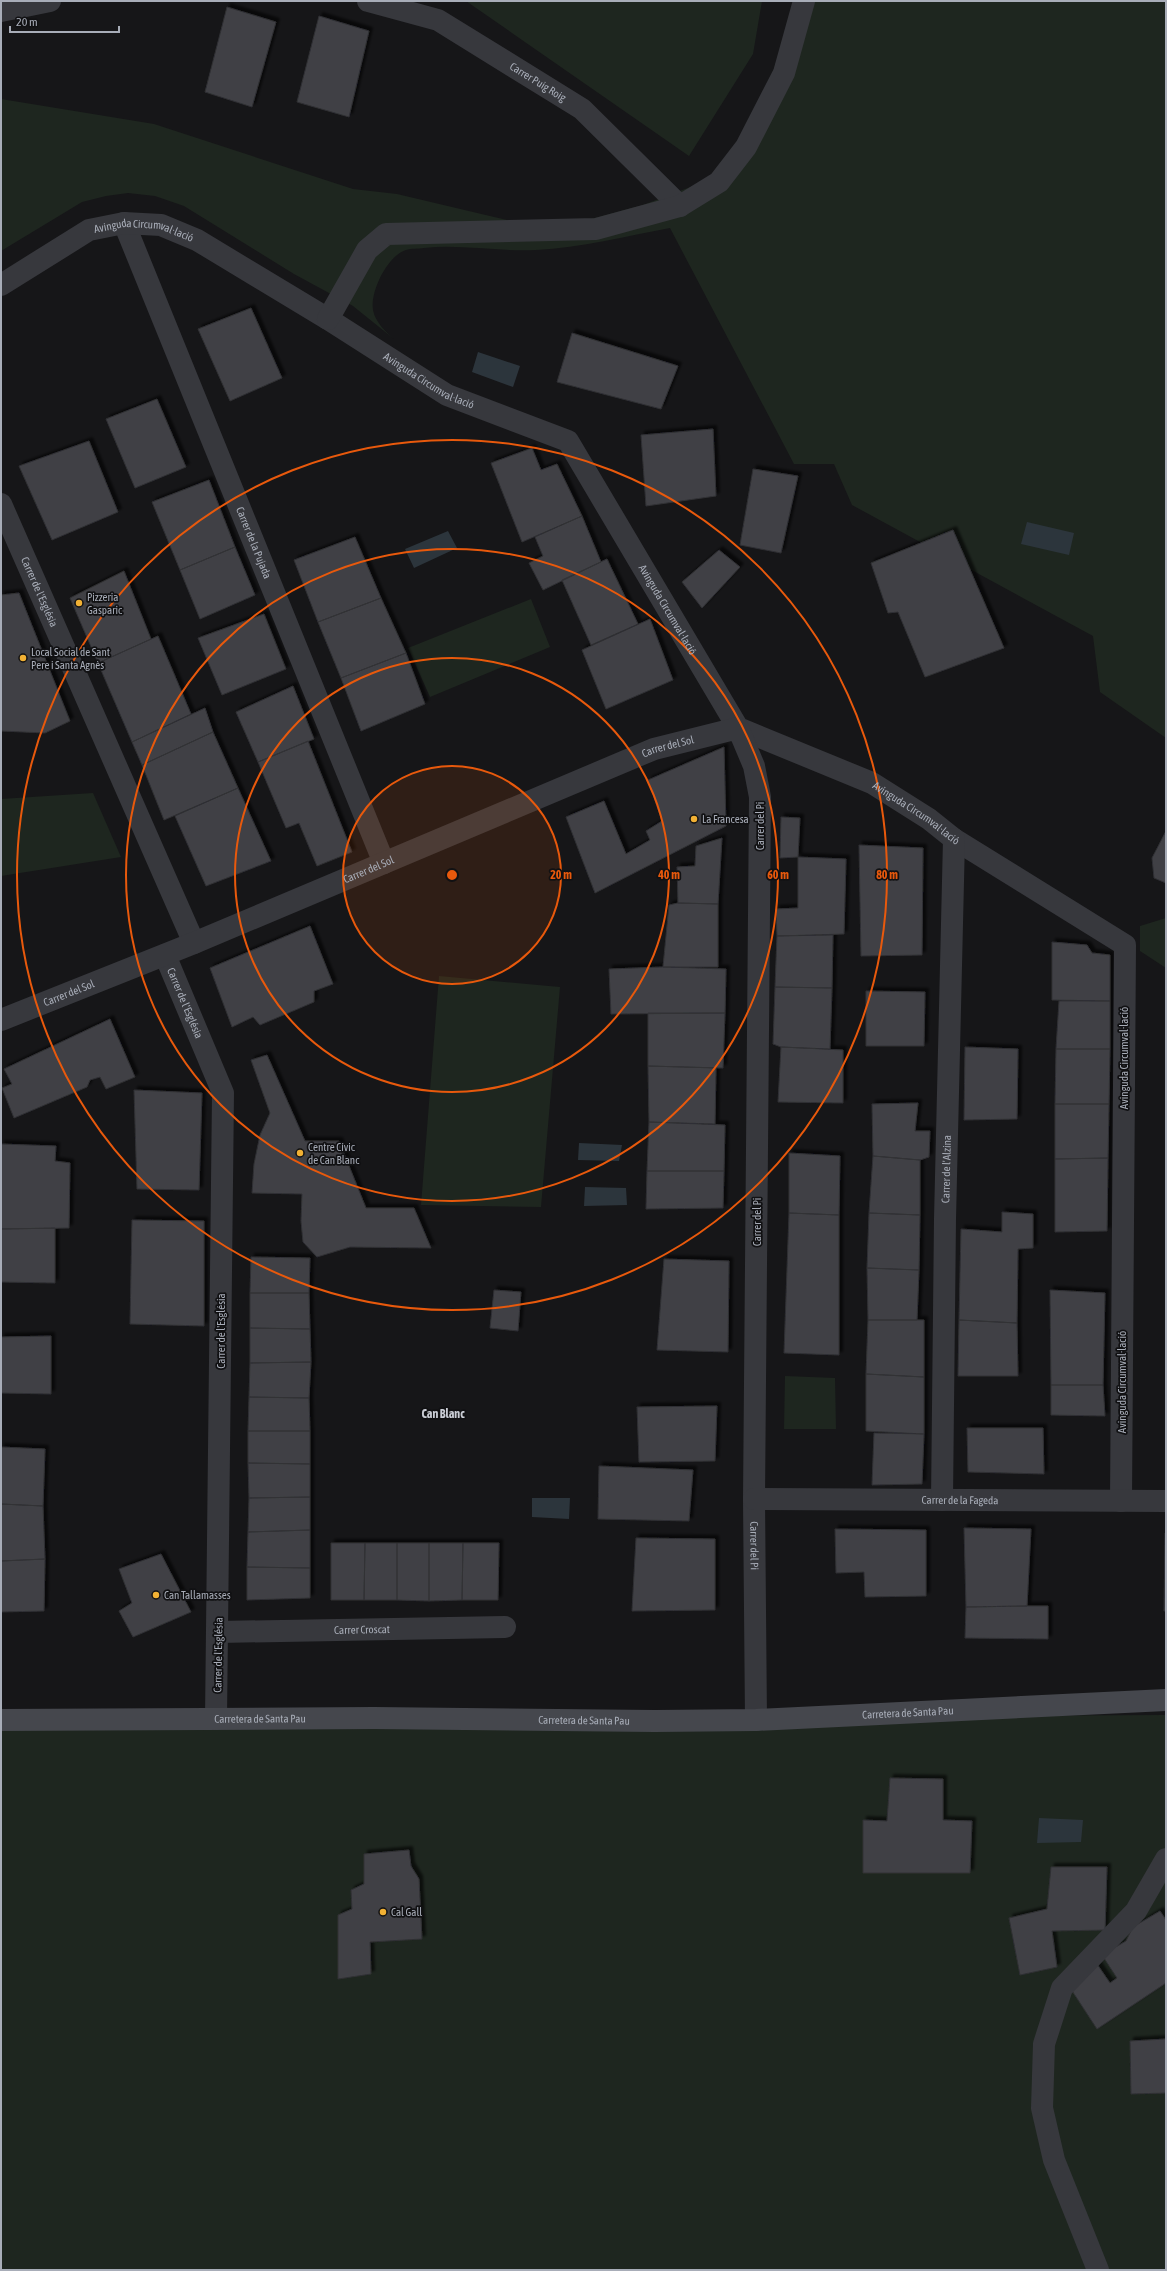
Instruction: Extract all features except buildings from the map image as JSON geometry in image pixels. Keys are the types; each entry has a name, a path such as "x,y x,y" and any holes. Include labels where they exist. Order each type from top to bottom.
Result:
{"main road":[{"name":"Carretera de Santa Pau","path":"1,1720 374,1718 655,1721 756,1720 1166,1700"}],"street":[{"path":"1,11 50,1"},
{"name":"Carrer Puig Roig","path":"368,1 438,20 582,109 680,206"},
{"path":"328,319 367,250 386,234 596,229 680,206 719,182 746,147 784,74 804,1"},
{"name":"Avinguda Circumval·lació","path":"1,285 89,230 124,223 161,225 197,240 328,319 447,395 568,441 738,728 872,783 929,819 954,839 1125,944 1121,1501"},
{"name":"Carrer de la Pujada","path":"124,223 384,863"},
{"name":"Carrer de l'Església","path":"1,504 194,943"},
{"name":"Carrer del Sol","path":"1,1020 194,943 654,749 738,728"},
{"name":"Carrer del Pi","path":"738,728 754,766 760,797 754,1499 756,1720"},
{"name":"Carrer de l'Alzina","path":"942,1500 945,1219 954,839"},
{"name":"Carrer de l'Església","path":"165,955 223,1093 219,1632 216,1719"},
{"name":"Carrer de la Fageda","path":"754,1499 1166,1501"},
{"name":"Carrer Croscat","path":"219,1632 505,1627"},
{"path":"1098,2270 1054,2160 1042,2108 1044,2044 1062,1988 1136,1911 1166,1859"}],"shaded area":[{"path":"466,1 762,1 753,54 689,156"},
{"path":"797,1 1166,1 1166,738 1100,692 1093,636 852,505 834,464 794,464 670,228 553,249 508,250 438,247 406,250 392,259 386,267 374,294 373,310 376,319 384,330 394,339 353,306 294,274 184,206 155,196 128,193 106,196 82,202 1,251 1,99 154,124 353,189 397,194 528,225 565,226 643,205 706,181 734,151 770,80"},
{"path":"478,352 520,366 513,387 472,372"},
{"path":"1027,522 1074,533 1069,555 1021,544"},
{"path":"448,531 457,548 414,568 405,549"},
{"path":"531,599 550,647 430,697 408,648"},
{"path":"93,793 121,857 1,876 1,799"},
{"path":"1166,918 1166,968 1140,951 1140,926"},
{"path":"439,976 560,987 541,1207 421,1205"},
{"path":"579,1143 622,1145 619,1161 578,1160"},
{"path":"585,1187 626,1188 627,1205 584,1206"},
{"path":"785,1376 835,1378 836,1429 784,1429"},
{"path":"532,1498 570,1498 569,1519 532,1517"},
{"path":"1166,1715 1166,2270 1,2270 1,1720"},
{"path":"1039,1818 1083,1820 1081,1842 1037,1843"}],"place":[{"name":"Pizzeria Gasparic","path":"79,603"},
{"name":"Local Social de Sant Pere i Santa Agnès","path":"23,658"},
{"name":"La Francesa","path":"694,819"},
{"name":"Centre Cívic de Can Blanc","path":"300,1153"},
{"name":"Can Tallamasses","path":"156,1595"},
{"name":"Cal Gall","path":"383,1912"}],"district":[{"name":"Can Blanc","path":"443,1414"}]}
